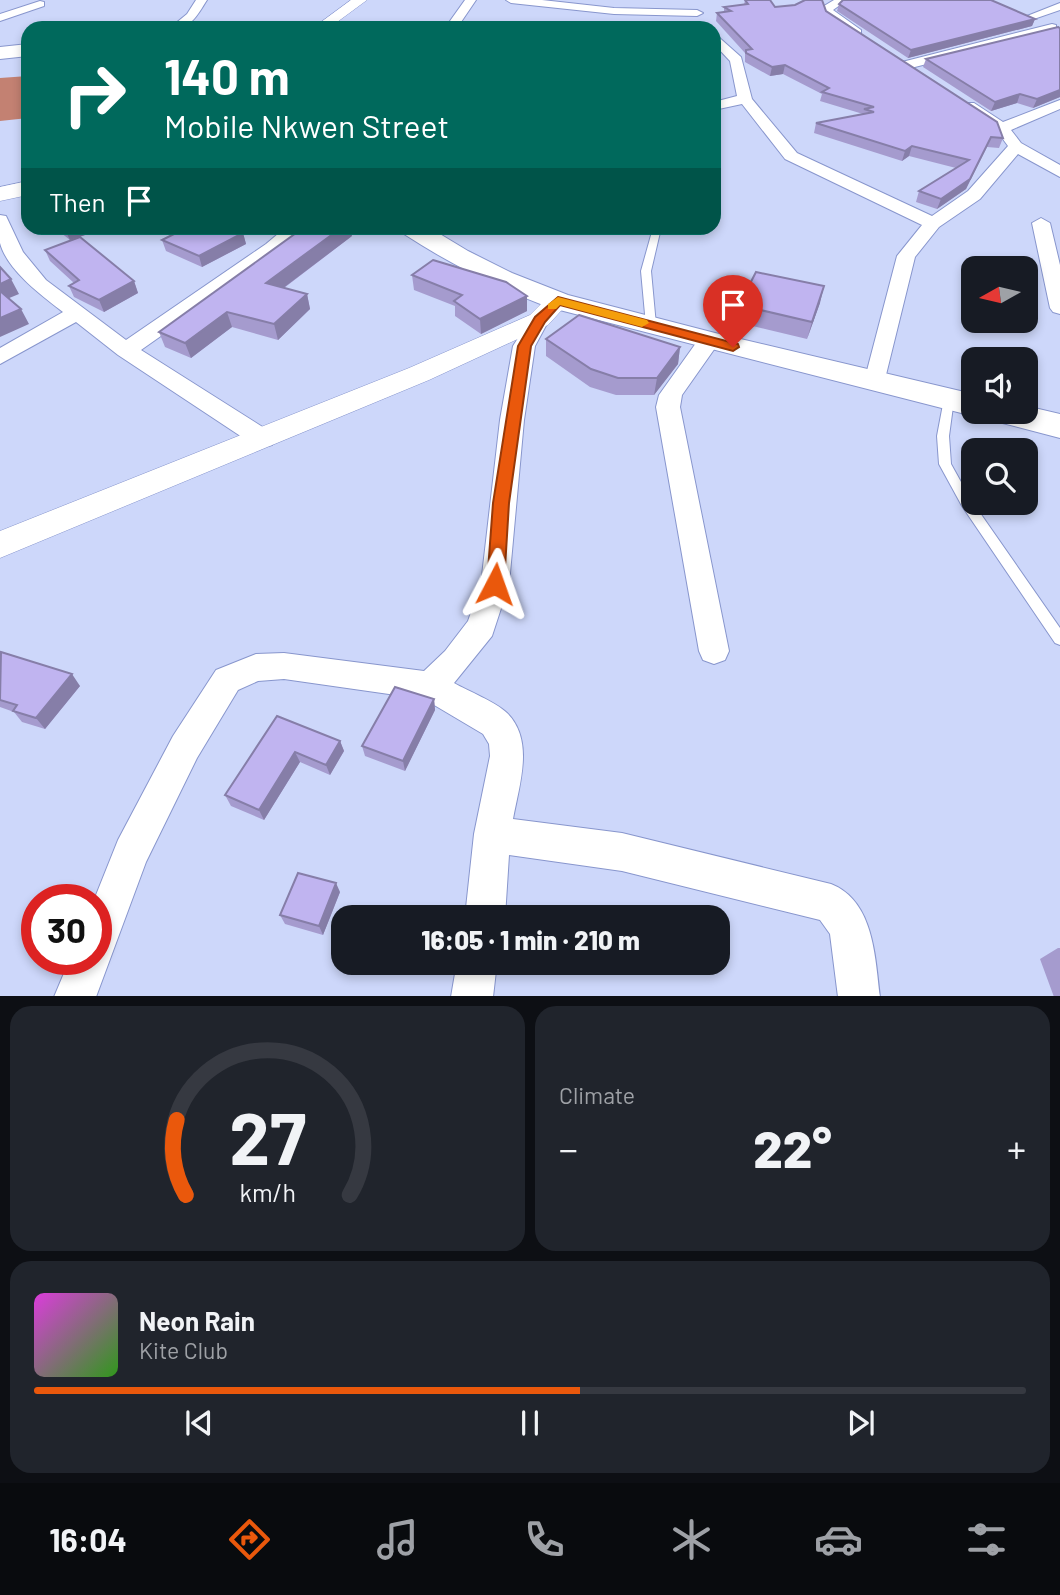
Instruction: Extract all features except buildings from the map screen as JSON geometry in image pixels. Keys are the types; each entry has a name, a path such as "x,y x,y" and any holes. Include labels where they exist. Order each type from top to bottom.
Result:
{"highway":[{"path":"0,53 21,51"},
{"path":"425,235 502,279 549,310 651,325 961,402"},
{"path":"1038,421 1060,426"}],"street":[{"path":"185,21 202,0"},
{"path":"330,21 360,0"},
{"path":"456,21 471,0"},
{"path":"511,0 593,8 651,6 699,18 702,0"},
{"path":"593,8 605,0"},
{"path":"842,0 827,11 864,38"},
{"path":"0,18 40,4"},
{"path":"1056,30 1022,16 1060,6"},
{"path":"928,79 902,61 1056,30"},
{"path":"721,44 736,60 745,99 791,156 933,223"},
{"path":"721,104 745,99"},
{"path":"960,100 1002,128 1016,146 1060,172"},
{"path":"1002,128 1060,104"},
{"path":"875,382 906,256 933,223 974,195 1016,146"},
{"path":"0,220 14,253 39,284 126,350 263,439"},
{"path":"1041,222 1060,308"},
{"path":"126,350 273,248 287,235"},
{"path":"0,545 419,374 549,310"},
{"path":"429,686 456,660 481,628 495,584 512,420 524,346 549,310"},
{"path":"0,357 77,313"},
{"path":"709,341 671,395 668,407 714,651"},
{"path":"112,902 131,853 185,747 227,680 256,668 284,666 429,686 495,723 506,741 505,768 492,834 486,905"},
{"path":"492,834 622,852 831,903 842,912 850,927 859,996"},
{"path":"75,996 84,975"},
{"path":"472,996 475,975"}],"lane":[{"path":"651,325 646,271 655,235"},
{"path":"961,402 943,436 945,464 966,503 1060,639"}],"shaded area":[{"path":"21,76 21,119 0,121 0,78"}],"slow traffic":[{"path":"552,307 558,301 642,323"}],"route":[{"path":"495,584 501,503 524,346 539,320 558,301 733,347"}]}
